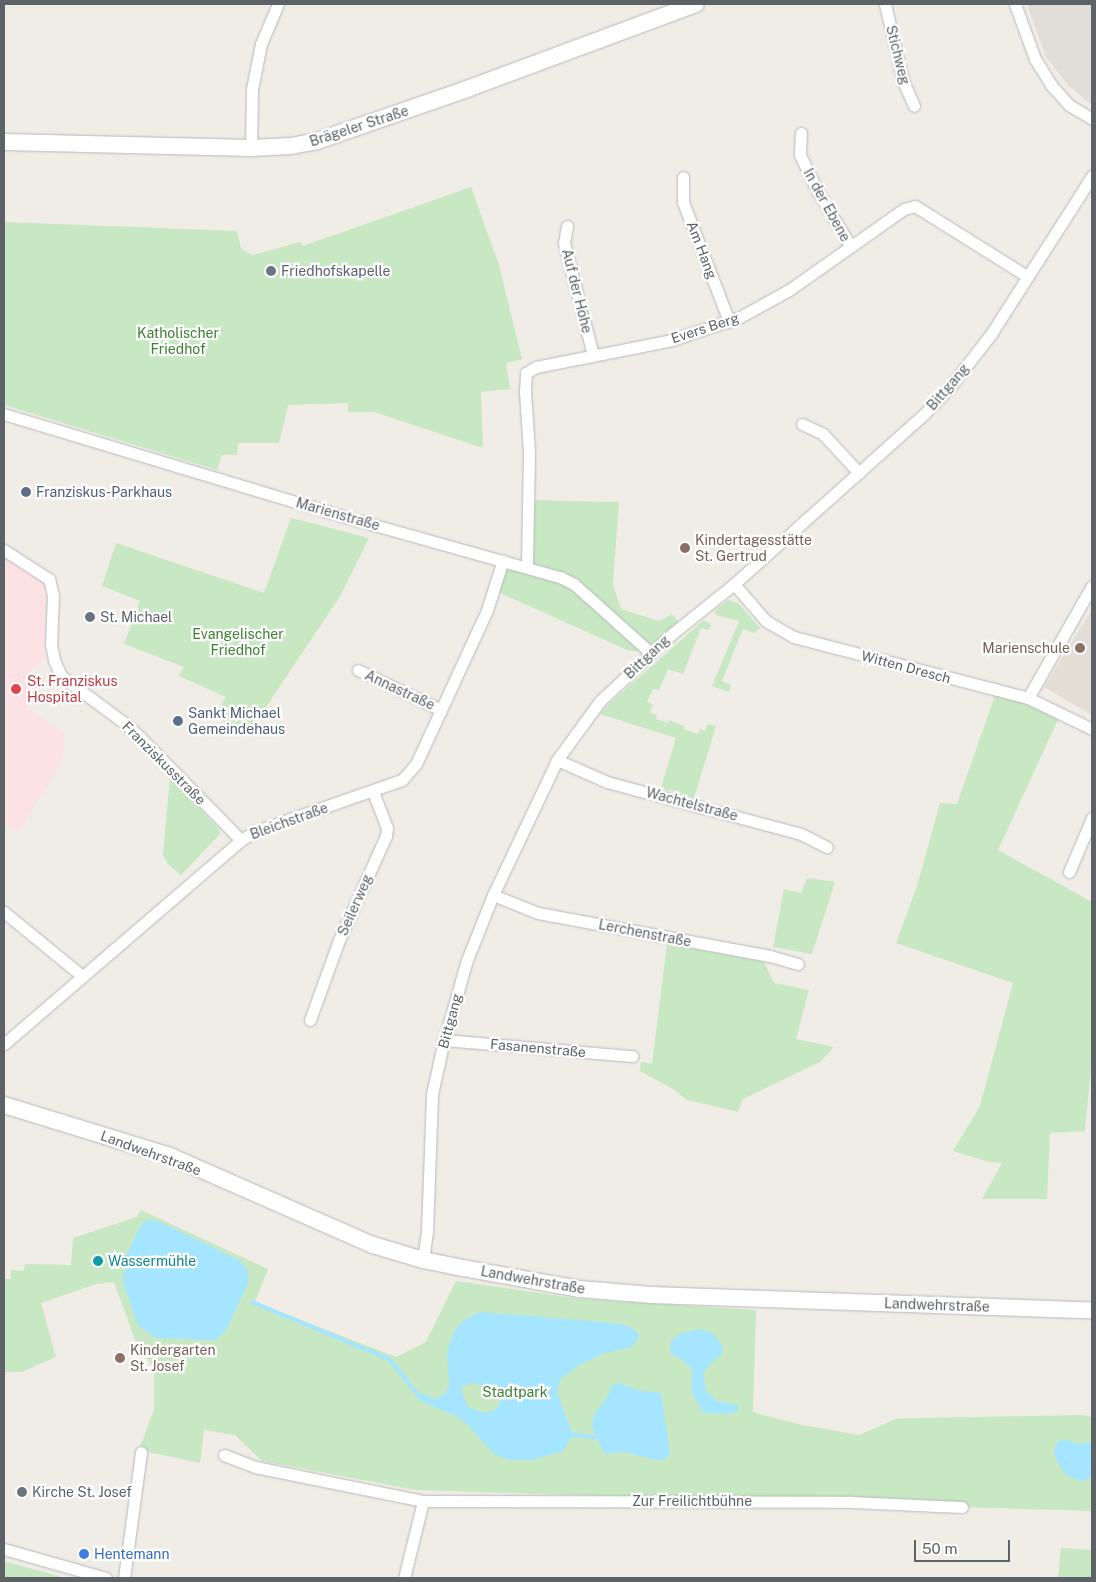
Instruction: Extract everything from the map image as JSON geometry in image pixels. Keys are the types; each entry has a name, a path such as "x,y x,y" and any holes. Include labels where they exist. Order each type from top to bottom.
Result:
{"street":[{"path":"250,148 252,89 261,44 278,4"},
{"name":"Brägeler Straße","path":"4,142 250,148 292,146 316,141 466,89 696,4"},
{"name":"Stichweg","path":"885,4 903,81 914,106"},
{"path":"1014,4 1035,59 1052,85 1069,105 1092,119"},
{"name":"In der Ebene","path":"801,133 800,155 818,192 851,247"},
{"name":"Bittgang","path":"423,1260 427,1232 432,1094 444,1040 467,960 493,895 557,760 600,701 651,653 734,584 925,414 949,388 991,334 1092,176"},
{"name":"Am Hang","path":"683,177 683,202 729,321"},
{"name":"Evers Berg","path":"527,566 529,452 526,373 536,367 672,340 729,321 789,290 904,209 916,206 1028,277"},
{"name":"Auf der Höhe","path":"567,226 564,243 593,355"},
{"name":"Marienstraße","path":"4,414 304,505 527,566 560,577 574,584 651,653"},
{"path":"802,424 823,434 859,473"},
{"name":"Franziskusstraße","path":"4,550 49,578 53,594 51,644 54,660 61,676 124,722 148,744 240,840"},
{"name":"Bleichstraße","path":"4,1044 240,840 256,831 402,780 416,764 487,610 503,560"},
{"name":"Witten Dresch","path":"734,584 766,621 794,637 1028,698 1092,729"},
{"path":"1028,698 1092,586"},
{"name":"Annastraße","path":"358,670 441,710"},
{"name":"Wachtelstraße","path":"557,760 607,782 801,834 827,847"},
{"name":"Seilerweg","path":"310,1020 339,940 386,836 387,828 373,791"},
{"path":"1069,872 1092,818"},
{"name":"Lerchenstraße","path":"493,895 538,913 770,956 798,964"},
{"path":"4,912 82,976"},
{"name":"Fasanenstraße","path":"444,1040 632,1056"},
{"name":"Landwehrstraße","path":"4,1105 170,1156 373,1245 423,1260 580,1289 652,1295 1092,1310"},
{"path":"124,1578 140,1452"},
{"name":"Zur Freilichtbühne","path":"224,1455 255,1467 423,1500 843,1502 962,1507"},
{"path":"404,1578 423,1500"},
{"path":"4,1549 106,1578"}],"shaded area":[{"path":"1027,4 1092,4 1092,105 1068,85 1046,57"},
{"name":"St. Franziskus Hospital","path":"4,556 44,583 46,598 44,660 29,672 26,707 65,734 62,761 18,833 4,823"},
{"name":"Marienschule","path":"1092,609 1092,715 1044,687"}],"green space":[{"name":"Katholischer Friedhof","path":"471,187 499,265 522,359 506,363 510,389 481,392 483,448 374,412 348,412 348,403 288,405 279,443 238,443 237,455 222,455 217,470 4,405 4,222 237,231 241,248 252,255 301,242 303,246"},
{"path":"528,500 619,502 613,584 621,609 659,621 672,614 682,626 651,653 627,650 498,592 503,560 526,566"},
{"name":"Evangelischer Friedhof","path":"291,518 369,538 339,598 246,737 214,715 226,697 179,676 184,667 124,644 140,601 102,586 116,543 264,593"},
{"path":"728,600 738,603 760,628 754,633 743,629 722,681 731,685 729,692 712,686 739,621 716,615 715,610"},
{"path":"704,620 711,625 710,628 709,630 701,628 683,674 668,669 659,690 653,689 647,702 653,704 650,712 657,715 656,719 668,723 669,720 684,726 683,729 698,734 700,729 705,731 708,724 716,726 694,798 661,788 676,738 600,714"},
{"path":"997,690 1061,713 998,850 1092,902 1092,1057 1085,1131 1050,1133 1047,1199 982,1199 1002,1163 989,1162 953,1151 980,1106 1013,983 896,943 917,886 940,803 957,804"},
{"path":"170,777 219,829 220,834 181,875 168,864 163,855"},
{"path":"807,878 835,882 812,954 773,947 784,889 801,893"},
{"path":"667,944 764,962 774,983 809,990 796,1039 834,1047 820,1062 743,1099 738,1112 687,1100 673,1089 640,1071 641,1062 652,1064"},
{"name":"Stadtpark","path":"141,1210 268,1269 255,1302 396,1357 426,1342 456,1281 580,1299 756,1310 753,1412 802,1425 859,1435 896,1419 1083,1415 1092,1417 1092,1511 416,1490 262,1461 235,1435 204,1430 200,1463 139,1450 154,1409 154,1369 135,1340 114,1282 96,1284 41,1303 56,1357 21,1372 4,1372 4,1279 11,1279 11,1270 24,1271 25,1264 71,1265 73,1238 137,1217"},
{"path":"1061,1548 1092,1550 1092,1578 1058,1578"},
{"path":"4,1561 65,1578 4,1578"}],"water":[{"path":"150,1219 237,1259 246,1267 249,1281 227,1329 216,1340 156,1338 138,1325 123,1282 125,1258 141,1225"},
{"path":"479,1312 614,1323 628,1326 637,1332 639,1338 631,1347 602,1354 581,1364 560,1379 557,1393 573,1435 563,1451 532,1460 509,1460 493,1453 468,1425 458,1417 418,1400 422,1393 434,1399 444,1395 449,1387 447,1352 454,1331 464,1320","holes":["474,1383 497,1392 500,1402 497,1409 485,1413 468,1407 462,1393 462,1386"]},
{"path":"699,1329 711,1332 721,1343 723,1353 709,1365 703,1374 706,1390 716,1401 738,1405 738,1411 728,1414 706,1413 701,1410 692,1392 692,1369 680,1358 670,1353 671,1341 679,1334"},
{"path":"618,1383 640,1391 661,1393 670,1454 665,1460 656,1460 624,1452 606,1454 602,1450 591,1425 595,1414 609,1394 611,1386"},
{"path":"1068,1440 1078,1444 1092,1442 1092,1478 1079,1481 1065,1474 1056,1460 1054,1450 1058,1441"}],"waterway":[{"path":"252,1302 389,1359 420,1397"},
{"path":"573,1435 595,1437"}],"place":[{"name":"Friedhofskapelle","path":"271,271"},
{"name":"Franziskus-Parkhaus","path":"26,492"},
{"name":"Kindertagesstätte St. Gertrud","path":"685,548"},
{"name":"St. Michael","path":"90,617"},
{"name":"Marienschule","path":"1080,648"},
{"name":"St. Franziskus Hospital","path":"16,689"},
{"name":"Sankt Michael Gemeindehaus","path":"178,721"},
{"name":"Wassermühle","path":"98,1261"},
{"name":"Kindergarten St. Josef","path":"120,1358"},
{"name":"Kirche St. Josef","path":"22,1492"},
{"name":"Hentemann","path":"84,1554"}]}
